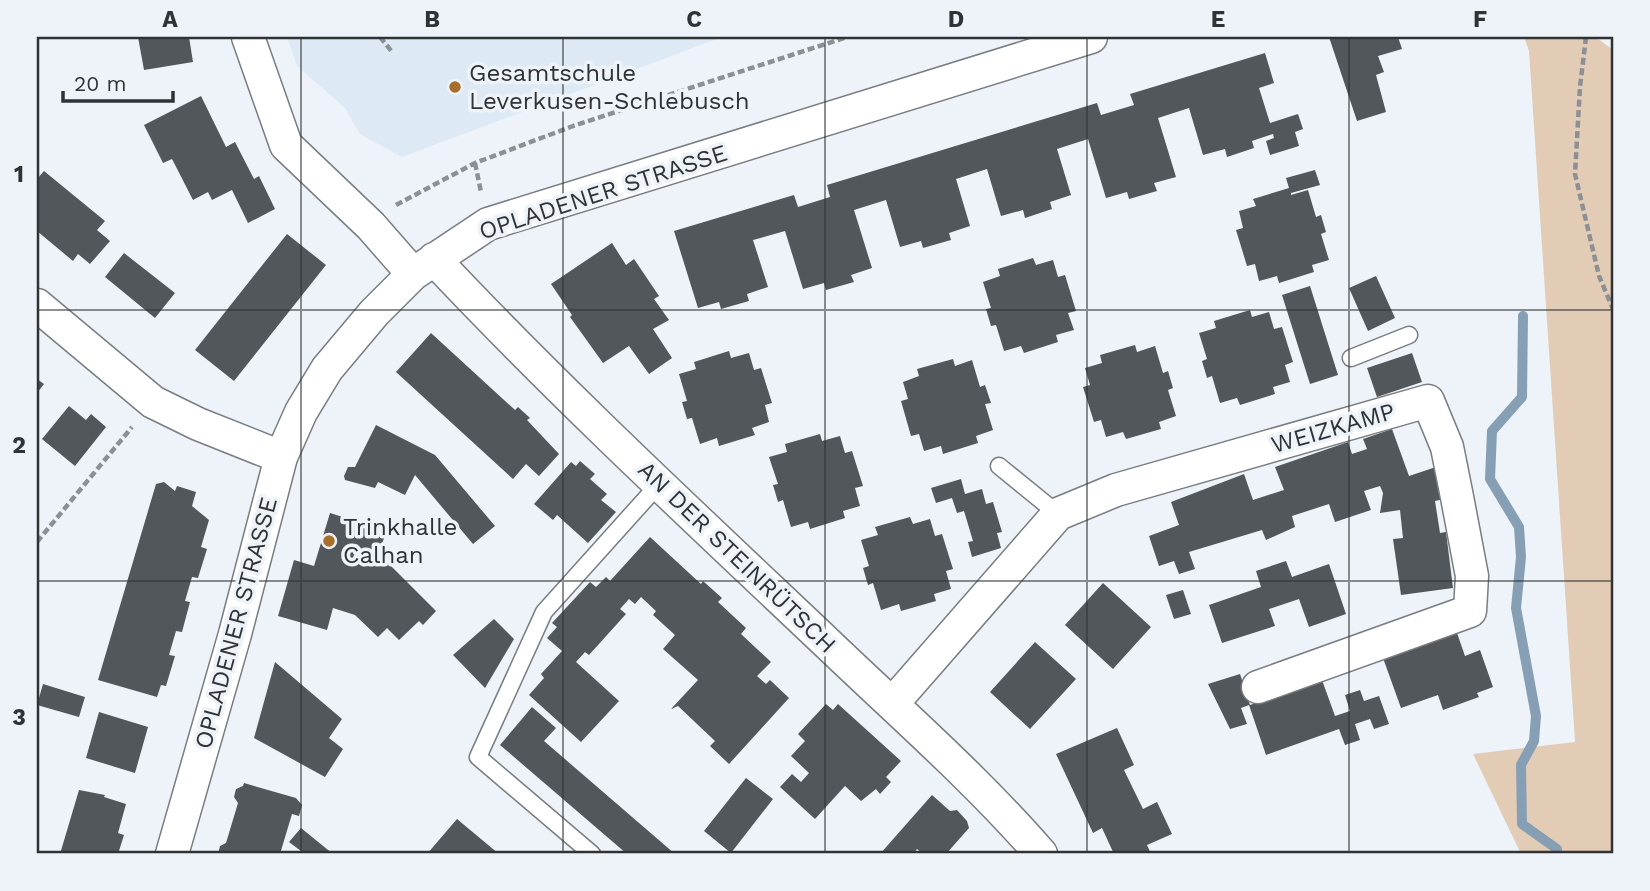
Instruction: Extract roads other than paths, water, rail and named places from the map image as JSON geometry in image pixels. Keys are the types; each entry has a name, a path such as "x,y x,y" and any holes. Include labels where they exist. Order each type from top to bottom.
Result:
{"street":[{"name":"AN DER STEINRÜTSCH","path":"248,37 286,145 371,226 470,298 659,484 1014,822 1041,854"},
{"name":"OPLADENER STRASSE","path":"172,854 235,634 281,457 301,412 327,369 374,313 424,266 488,224 1091,37"},
{"path":"37,305 153,402 198,424 281,457"},
{"name":"WEIZKAMP","path":"892,704 1058,514 1116,490 1427,401 1447,447 1472,576 1470,611 1258,687"}],"lane":[{"path":"1350,358 1409,335"},
{"path":"999,466 1058,514"},
{"path":"592,854 478,757 544,612 659,484"}],"waterway":[{"path":"1523,316 1522,397 1492,431 1490,479 1519,527 1521,557 1516,608 1536,716 1534,741 1521,765 1522,824 1557,849 1556,854"}],"place":[{"name":"Gesamtschule Leverkusen-Schlebusch","path":"455,87"},
{"name":"Trinkhalle Calhan","path":"329,541"}]}
